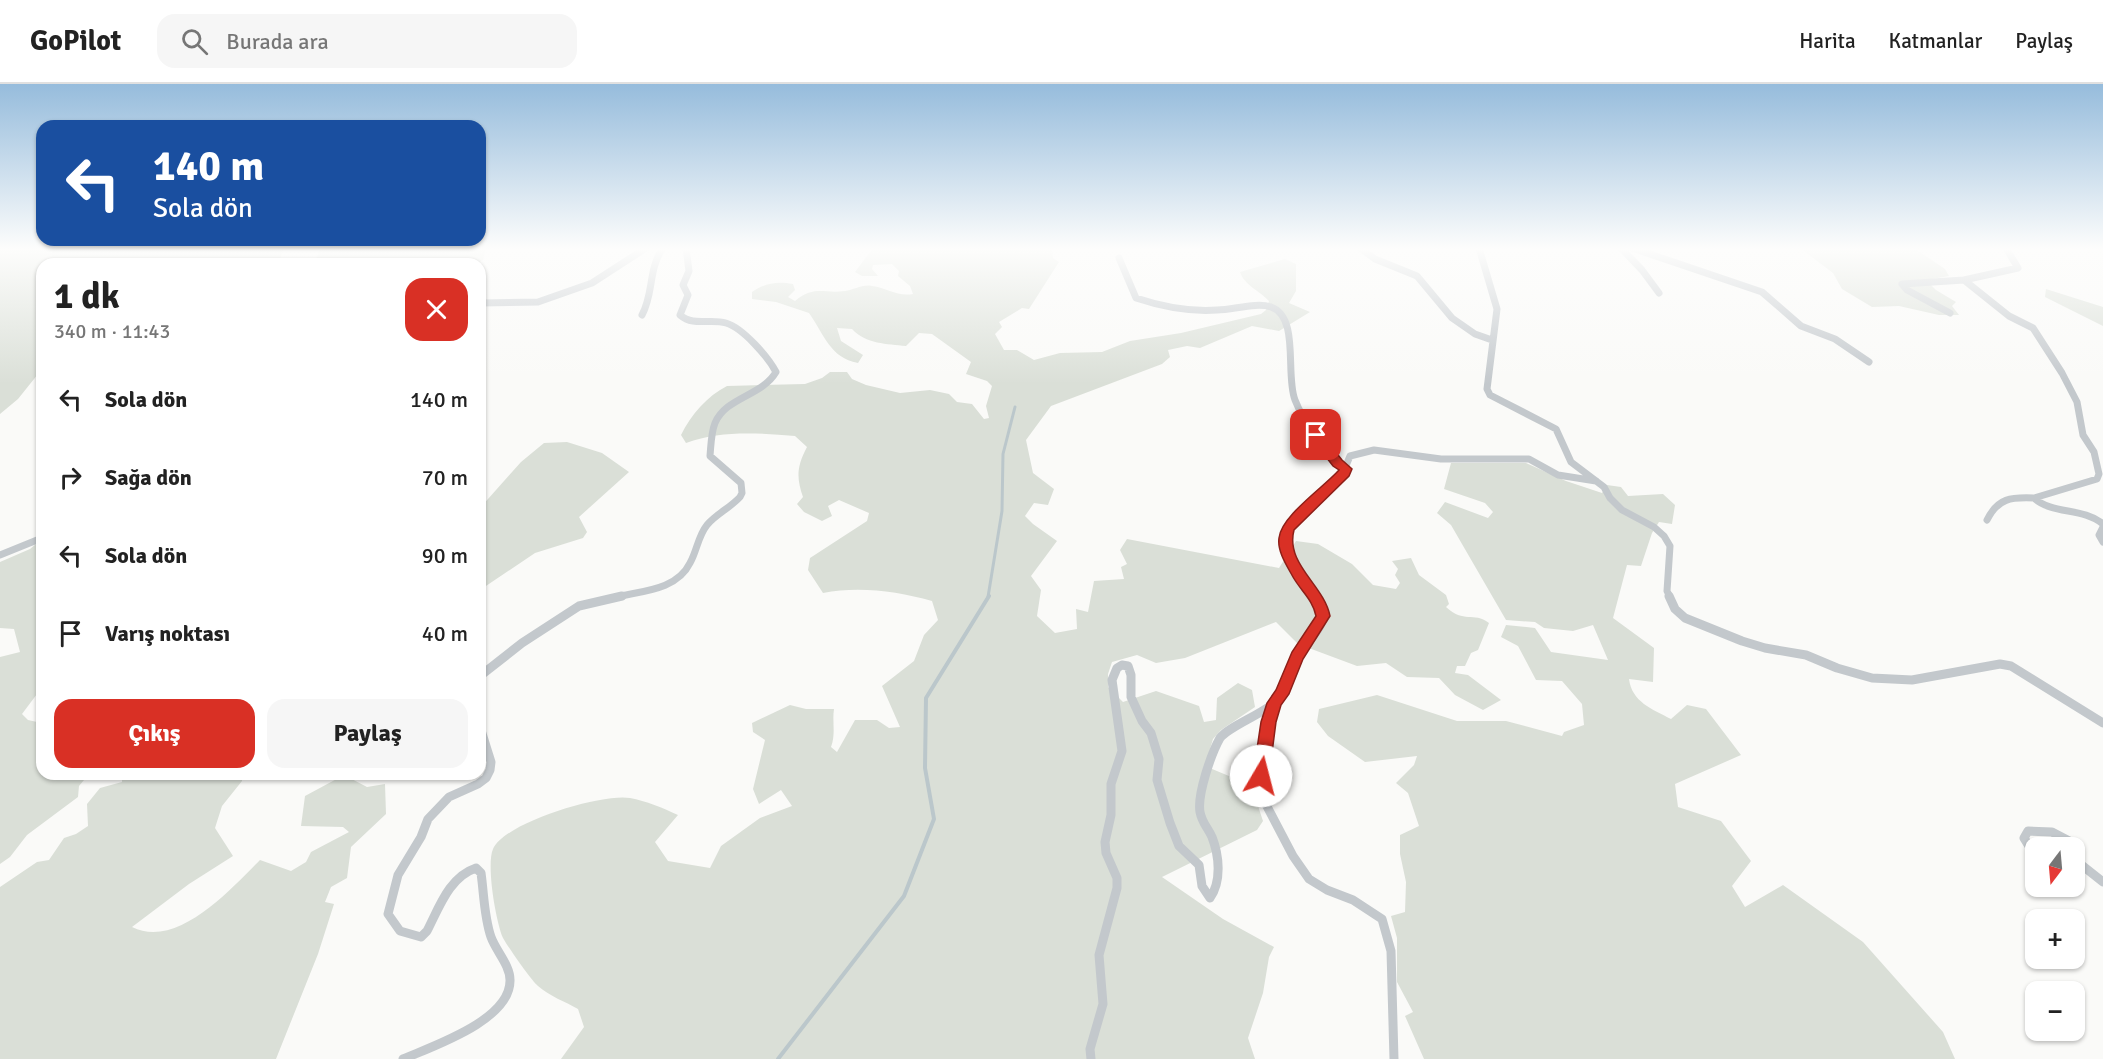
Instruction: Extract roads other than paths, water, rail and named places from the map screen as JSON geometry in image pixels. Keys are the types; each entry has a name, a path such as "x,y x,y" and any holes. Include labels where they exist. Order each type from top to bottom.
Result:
{"street":[{"path":"486,303 538,302 562,294"},
{"path":"642,315 649,305 650,294"},
{"path":"486,671 522,643 579,606 670,584 681,578 691,567 703,532 709,522 741,497 744,490 742,486 710,456 714,427 717,418 728,408 764,387 772,380 776,372 772,362 732,325 687,320 680,315 687,294"},
{"path":"1135,294 1137,298 1171,309 1229,310 1264,306 1273,307 1283,314 1290,336 1290,382 1294,396 1306,424 1337,463 1346,469"},
{"path":"1430,294 1468,332 1492,340"},
{"path":"1492,294 1497,309 1487,389 1490,395 1556,429 1570,462 1596,481 1622,510 1654,527 1664,536 1670,546 1671,565 1667,591 1669,599 1675,609 1685,618 1765,648 1822,660 1837,668 1872,678 1912,680 2000,664 2011,666 2103,723"},
{"path":"1764,294 1801,326 1835,339 1869,362"},
{"path":"1913,294 1950,314"},
{"path":"1981,294 2009,316 2033,328 2062,373 2077,402 2083,435 2094,452 2099,474 2097,479 2034,498 2007,497 1993,506 1987,520"},
{"path":"1091,1059 1090,1050 1103,1004 1099,954 1112,911 1117,878 1106,853 1105,842 1111,815 1111,784 1122,751 1112,680 1117,668 1122,665 1128,666 1131,675 1131,697 1154,742 1158,759 1157,780 1170,823 1179,846 1198,865 1202,886 1209,898 1214,892 1219,859 1211,834 1204,826 1200,812 1199,793 1221,736 1274,703 1281,694 1297,657 1323,616 1321,604 1299,575 1289,556 1285,540 1288,527 1344,473 1350,456 1374,450 1442,459 1529,459 1558,475 1596,481"},
{"path":"2034,498 2042,504 2087,512 2097,517 2103,525 2099,535 2103,542"},
{"path":"0,555 36,540"},
{"path":"1274,703 1269,722 1260,793 1293,856 1310,879 1327,890 1353,900 1382,919 1391,951 1394,1059"},
{"path":"486,748 490,762 486,778"},
{"path":"403,1059 453,1037 496,1011 507,995 510,980 490,936 481,873 476,868 468,869 459,876 427,931 421,937 411,937 400,931 388,914 398,875 421,837 428,819 449,797 482,780"},
{"path":"2025,840 2028,831 2040,829 2059,833 2065,837"},
{"path":"2085,868 2103,882"}],"waterway":[{"path":"988,597 1002,511 1003,454 1015,407"},
{"path":"778,1059 904,896 934,819 925,768 926,698 989,596"}]}
